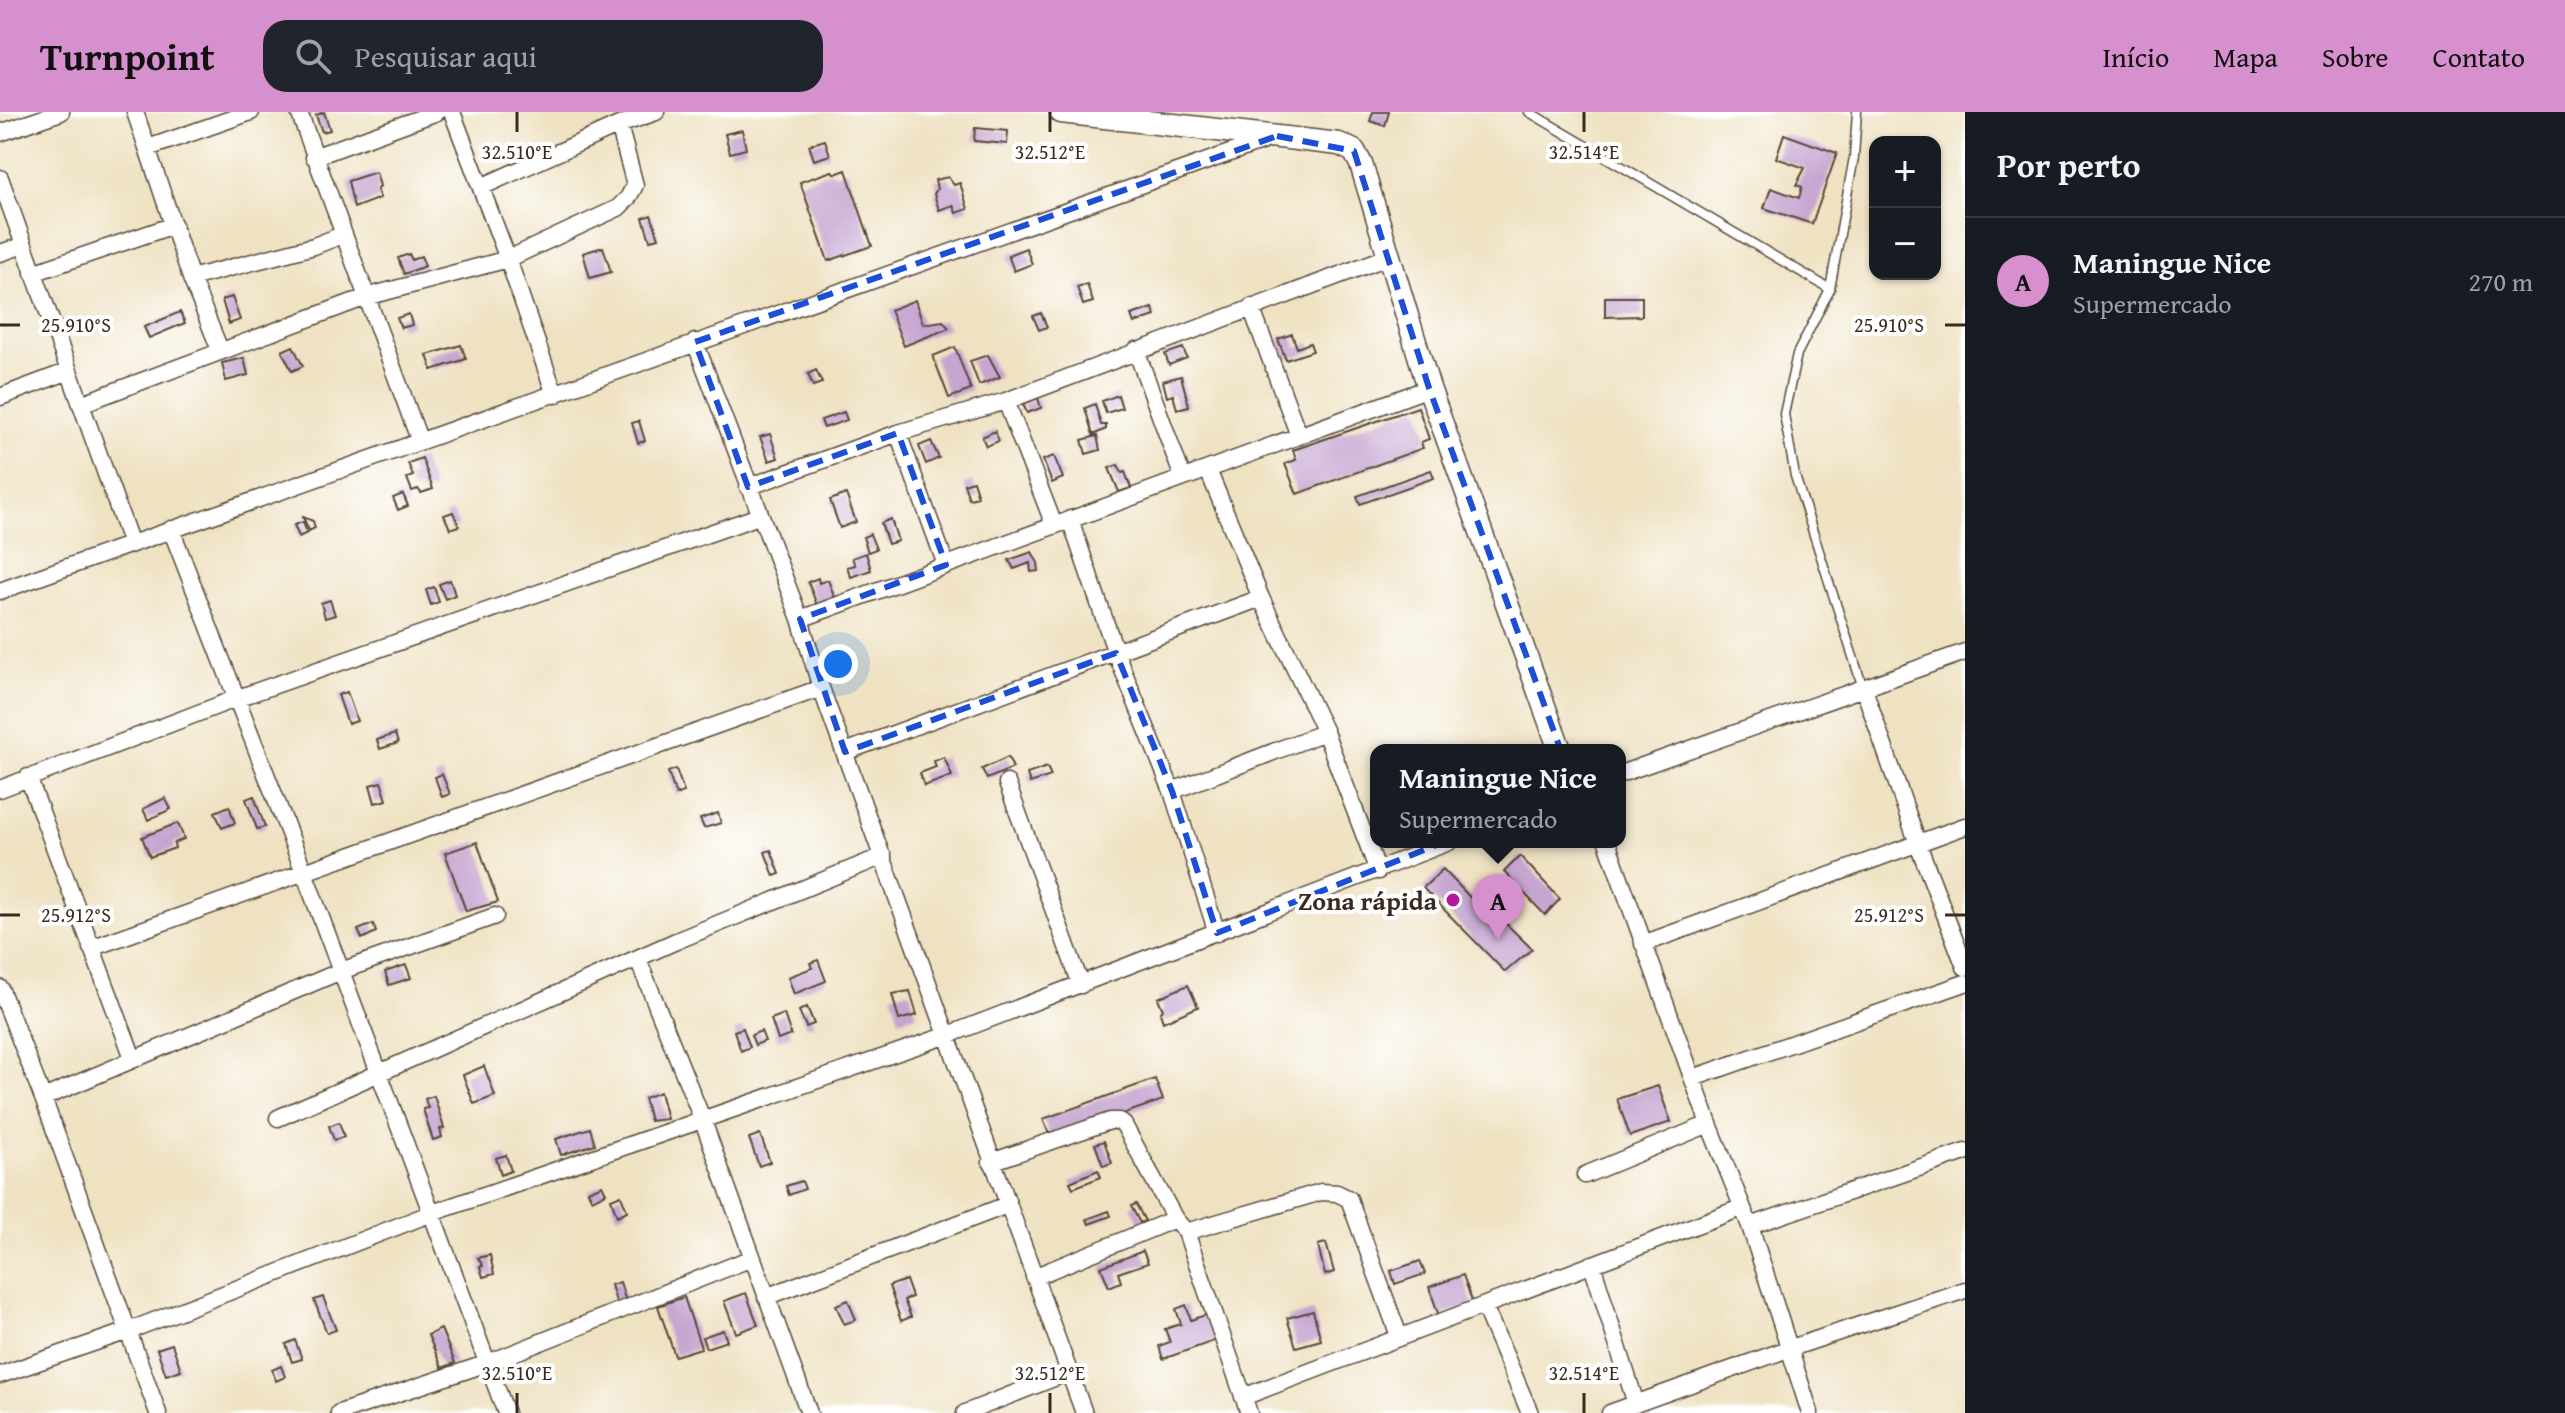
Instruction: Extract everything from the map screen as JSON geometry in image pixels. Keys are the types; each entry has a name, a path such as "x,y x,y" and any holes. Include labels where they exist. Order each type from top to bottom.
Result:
{"street":[{"path":"0,133 61,112"},
{"path":"135,112 191,278 220,350"},
{"path":"148,148 251,112"},
{"path":"299,112 420,442"},
{"path":"314,157 437,112"},
{"path":"452,112 555,395"},
{"path":"481,187 619,125 656,112"},
{"path":"1061,112 1339,144 1354,151 1361,164 1429,388 1558,744"},
{"path":"81,404 366,297 508,259 618,208 635,185 619,125"},
{"path":"0,591 1277,136"},
{"path":"0,178 131,544"},
{"path":"33,273 174,225"},
{"path":"191,278 314,246 342,235"},
{"path":"0,253 24,245"},
{"path":"748,487 898,433 1006,401 1390,256"},
{"path":"1251,307 1299,436"},
{"path":"695,342 800,619 821,688 1084,1413"},
{"path":"1136,350 1183,478"},
{"path":"0,397 69,371"},
{"path":"800,619 1429,388"},
{"path":"1006,401 1062,522 1172,791 1217,933"},
{"path":"898,433 946,565"},
{"path":"1208,470 1261,598 1325,732 1378,871"},
{"path":"0,789 235,699 759,516"},
{"path":"171,529 304,872 506,1413"},
{"path":"845,752 1261,598"},
{"path":"1626,772 1965,652"},
{"path":"91,948 821,688"},
{"path":"1864,689 1965,967"},
{"path":"1172,791 1325,732"},
{"path":"28,777 133,1058"},
{"path":"1007,783 1081,985"},
{"path":"1643,944 1965,826"},
{"path":"0,1375 128,1331 432,1213 948,1035 1434,848"},
{"path":"1609,848 1709,1124 1750,1226 1810,1413"},
{"path":"278,1118 638,959 883,856"},
{"path":"43,1098 341,971 495,916"},
{"path":"638,959 703,1121 809,1413"},
{"path":"1693,1078 1965,983"},
{"path":"0,988 158,1413"},
{"path":"991,1162 1110,1121 1119,1121 1124,1125 1180,1226 1246,1405 1399,1336 1741,1208"},
{"path":"1585,1175 1709,1124"},
{"path":"1750,1226 1965,1152"},
{"path":"1034,1277 1180,1226 1321,1192 1337,1193 1349,1199 1399,1336"},
{"path":"766,1297 1007,1205"},
{"path":"339,1413 488,1363 752,1258"},
{"path":"1592,1264 1636,1404"},
{"path":"1610,1413 1965,1290"},
{"path":"1484,1306 1530,1413"},
{"path":"965,1413 1069,1372"}],"lane":[{"path":"1529,112 1830,289"},
{"path":"1857,112 1854,157 1830,289 1797,354 1784,414 1795,476 1864,689"}],"highlighted area":[{"path":"1277,136 1354,151 1429,388 1573,784 1586,785 1217,933 1172,791 1116,653 845,752 800,619 946,565 898,433 748,487 695,342"}],"building":[{"path":"324,112 330,130 322,132 316,115"},
{"path":"1373,112 1389,112 1385,126 1370,121"},
{"path":"975,128 1008,131 1007,144 974,141"},
{"path":"742,130 746,149 730,153 725,134"},
{"path":"1784,134 1837,153 1812,224 1764,208 1771,188 1799,198 1802,187 1796,185 1805,168 1776,158"},
{"path":"825,140 830,155 814,160 809,145"},
{"path":"846,170 872,246 828,261 800,182 832,171 835,174"},
{"path":"376,172 380,198 354,208 348,181"},
{"path":"948,177 954,185 960,183 968,209 956,213 953,205 939,210 934,194 937,189 935,180"},
{"path":"651,215 659,238 650,240 643,218"},
{"path":"603,247 611,272 590,278 583,253"},
{"path":"1026,248 1032,264 1014,271 1008,255"},
{"path":"409,254 412,260 421,256 425,266 404,274 398,258"},
{"path":"1087,284 1093,302 1083,305 1077,287"},
{"path":"232,297 240,320 229,324 222,300"},
{"path":"1605,297 1642,297 1642,316 1605,317"},
{"path":"915,300 923,324 943,321 949,328 904,346 890,310"},
{"path":"1153,308 1155,316 1134,323 1131,315"},
{"path":"180,312 185,323 149,338 144,327"},
{"path":"1041,313 1047,327 1039,330 1033,316"},
{"path":"409,314 412,325 401,328 397,318"},
{"path":"1292,334 1297,348 1310,343 1313,351 1286,360 1278,339"},
{"path":"461,345 466,359 432,370 427,355"},
{"path":"293,346 303,366 292,371 282,351"},
{"path":"955,347 971,390 949,398 933,356"},
{"path":"1183,348 1187,358 1169,365 1165,354"},
{"path":"988,355 1000,377 979,385 970,361"},
{"path":"244,358 248,375 226,381 222,363"},
{"path":"816,370 822,383 813,386 808,374"},
{"path":"1181,376 1189,406 1177,409 1173,395 1167,397 1163,381"},
{"path":"1118,395 1122,408 1106,413 1102,401"},
{"path":"1038,398 1041,408 1027,413 1023,404"},
{"path":"1095,404 1101,425 1106,425 1106,429 1093,435 1085,408"},
{"path":"1418,407 1429,439 1421,442 1423,448 1297,494 1285,464 1296,460 1293,450"},
{"path":"844,412 847,420 824,428 821,420"},
{"path":"639,421 645,441 638,443 632,423"},
{"path":"995,431 999,441 986,446 982,437"},
{"path":"770,434 778,458 769,461 760,437"},
{"path":"1097,436 1100,450 1086,454 1082,440"},
{"path":"931,441 939,458 926,464 919,446"},
{"path":"1054,456 1063,478 1052,483 1043,460"},
{"path":"422,458 433,489 421,493 418,489 412,491 407,478 413,476 408,463"},
{"path":"1118,465 1122,473 1125,472 1131,488 1119,492 1109,468"},
{"path":"1431,470 1434,478 1360,504 1357,496"},
{"path":"973,481 978,497 969,499 964,484"},
{"path":"403,494 408,506 398,510 393,498"},
{"path":"846,494 856,522 840,528 830,500"},
{"path":"453,512 459,526 450,529 444,515"},
{"path":"303,517 313,521 315,528 309,531"},
{"path":"891,519 898,541 888,544 881,523"},
{"path":"303,522 307,533 299,537 294,525"},
{"path":"870,534 876,549 868,552 863,537"},
{"path":"1032,552 1039,571 1031,572 1030,563 1014,569 1009,560"},
{"path":"866,553 871,570 851,577 847,567 855,565 852,558"},
{"path":"818,578 819,583 828,580 835,598 817,605 808,582"},
{"path":"450,580 455,595 445,599 439,584"},
{"path":"434,587 439,602 431,605 426,590"},
{"path":"330,600 335,615 325,618 321,603"},
{"path":"347,692 357,721 348,724 338,695"},
{"path":"395,734 398,743 380,749 377,740"},
{"path":"944,757 952,776 924,786 920,773 936,767 934,761"},
{"path":"1008,757 1013,768 987,779 982,769"},
{"path":"1047,767 1051,776 1030,783 1027,774"},
{"path":"676,769 684,792 676,795 668,772"},
{"path":"442,774 450,794 442,797 435,777"},
{"path":"381,782 387,800 375,803 370,785"},
{"path":"254,796 265,827 257,829 246,799"},
{"path":"165,798 171,809 148,820 143,809"},
{"path":"229,806 235,823 222,828 215,812"},
{"path":"718,813 721,823 704,828 700,819"},
{"path":"178,823 184,839 174,843 175,848 150,857 142,837"},
{"path":"477,842 498,902 466,911 445,853"},
{"path":"771,850 780,874 774,876 765,852"},
{"path":"1520,856 1560,899 1545,915 1504,872"},
{"path":"1443,869 1484,912 1489,907 1532,949 1505,972 1423,888"},
{"path":"373,924 376,932 362,939 358,930"},
{"path":"818,960 826,981 794,994 788,977 812,968 810,963"},
{"path":"406,965 411,978 389,985 385,972"},
{"path":"1188,985 1198,1007 1163,1022 1160,1013 1163,1010 1158,998"},
{"path":"910,991 917,1015 899,1020 892,994"},
{"path":"807,1007 814,1024 806,1027 799,1011"},
{"path":"784,1014 791,1035 778,1040 771,1019"},
{"path":"743,1028 750,1047 741,1051 734,1031"},
{"path":"761,1031 765,1041 755,1045 751,1035"},
{"path":"484,1066 495,1096 474,1104 463,1075"},
{"path":"1155,1079 1163,1100 1051,1139 1043,1119"},
{"path":"1658,1086 1671,1122 1630,1136 1617,1099"},
{"path":"660,1092 667,1119 650,1121 644,1098"},
{"path":"434,1096 444,1128 440,1129 442,1137 433,1140 423,1109 428,1108 425,1099"},
{"path":"339,1122 344,1137 334,1140 329,1126"},
{"path":"590,1128 595,1144 561,1155 556,1139"},
{"path":"760,1134 770,1162 759,1166 749,1138"},
{"path":"1104,1141 1112,1163 1103,1166 1095,1144"},
{"path":"506,1155 511,1171 501,1175 496,1158"},
{"path":"1098,1170 1101,1177 1073,1188 1070,1182"},
{"path":"802,1181 805,1189 789,1195 786,1186"},
{"path":"602,1185 606,1193 592,1200 588,1191"},
{"path":"621,1195 627,1211 617,1216 611,1199"},
{"path":"1136,1204 1145,1221 1140,1223 1131,1206"},
{"path":"1109,1211 1111,1216 1089,1224 1087,1219"},
{"path":"1326,1243 1334,1272 1325,1275 1318,1245"},
{"path":"1143,1251 1148,1263 1118,1273 1121,1282 1109,1287 1101,1267"},
{"path":"490,1255 494,1274 483,1277 480,1267 483,1266 478,1258"},
{"path":"1420,1261 1425,1274 1395,1284 1391,1271"},
{"path":"1463,1275 1473,1304 1439,1316 1429,1287"},
{"path":"906,1280 912,1297 904,1300 911,1317 901,1321 889,1286"},
{"path":"620,1282 626,1302 617,1305 611,1285"},
{"path":"746,1293 758,1325 736,1333 724,1301"},
{"path":"323,1297 336,1330 327,1333 314,1300"},
{"path":"684,1297 701,1348 675,1356 658,1306"},
{"path":"848,1300 856,1320 844,1324 836,1305"},
{"path":"1186,1305 1191,1320 1208,1314 1217,1340 1163,1359 1159,1346 1170,1342 1165,1329 1181,1324 1176,1309"},
{"path":"1313,1311 1321,1340 1296,1347 1287,1318"},
{"path":"441,1329 455,1363 442,1368 428,1335"},
{"path":"723,1330 727,1341 706,1348 702,1337"},
{"path":"295,1340 302,1359 292,1362 286,1344"},
{"path":"172,1344 181,1370 166,1375 157,1349"},
{"path":"281,1366 285,1377 276,1381 272,1370"}],"place":[{"name":"Zona rápida","path":"1453,900"},
{"name":"Maningue Nice","path":"1498,940"}]}
